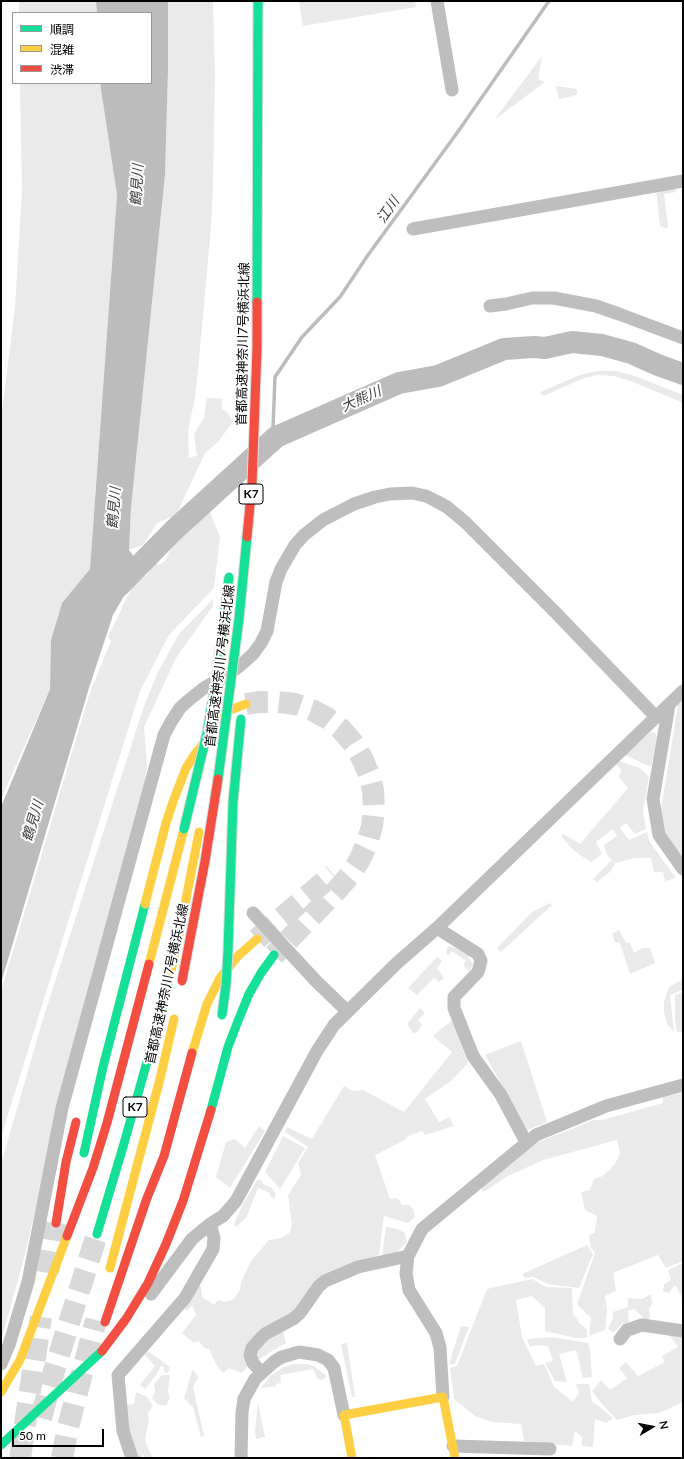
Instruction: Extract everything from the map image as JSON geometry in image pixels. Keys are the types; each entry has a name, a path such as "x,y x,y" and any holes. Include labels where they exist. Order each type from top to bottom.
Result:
{"main road":[{"name":"首都高速神奈川7号横浜北線","path":"212,750 248,484 251,348 253,1"},
{"name":"首都高速神奈川7号横浜北線","path":"181,985 205,861 222,753 239,619 257,340 258,1"},
{"path":"241,499 248,484"},
{"path":"248,484 248,620"},
{"path":"1,1392 20,1360 93,1168 107,1123 184,829 207,733 215,686 230,568"},
{"path":"245,674 246,651"},
{"path":"197,732 211,721 245,701 233,802 228,951 222,1019"},
{"path":"83,1161 103,1067 174,799 186,768 205,742 218,731 246,717"},
{"name":"首都高速神奈川7号横浜北線","path":"96,1234 134,1111 163,1005 180,930 200,828"},
{"path":"100,1318 132,1248 147,1198 164,1156 184,1076 207,1004 220,978 238,956 257,939"},
{"path":"1,1444 102,1351 126,1319 148,1283 166,1244 183,1201 208,1123 228,1047 249,994 261,973 274,955"},
{"name":"首都高速神奈川7号横浜北線","path":"109,1274 160,1079 175,1011"},
{"path":"56,1223 66,1162 79,1110"},
{"path":"166,1244 200,1112"},
{"path":"61,1251 80,1176"},
{"path":"352,1458 344,1415 443,1396 454,1452"}],"street":[{"path":"441,2 452,90"},
{"path":"413,229 683,181"},
{"path":"490,306 532,298 554,298 596,306 683,338"},
{"path":"1,1364 10,1345 28,1282 62,1108 164,735 180,708 204,688 238,667 253,654 261,643 267,631 276,582 281,569 288,556 304,535 322,520 354,504 375,497 401,493 426,496 447,507 465,522 556,613 656,717"},
{"path":"102,1351 132,1320 192,1239 210,1224 223,1216 236,1201 317,1050 334,1025 397,963 437,928 683,691"},
{"path":"669,705 653,799 659,835 683,869"},
{"path":"253,913 316,981 347,1011"},
{"path":"437,928 478,954 481,961 478,972 454,997 454,1008 474,1056 501,1095 526,1142"},
{"path":"443,1396 440,1348 436,1333 409,1290 406,1273 408,1256 422,1229 536,1135 606,1106 683,1085"},
{"path":"132,1458 123,1431 118,1375 185,1298 213,1248 214,1238 210,1224"},
{"path":"262,1373 253,1363 250,1355 252,1348 265,1334 293,1319 300,1313 319,1286 325,1281 358,1267 408,1256"},
{"path":"620,1339 627,1330 642,1326 683,1331"},
{"path":"241,1458 242,1412 244,1399 255,1379 275,1361 282,1357 299,1352 318,1355 328,1360 334,1368 344,1415"},
{"path":"454,1452 550,1449"}],"shaded area":[{"path":"19,1 96,1 97,12 19,12"},
{"path":"168,1 213,1 215,76 211,227 195,397 188,431 189,458 198,455 196,451 194,434 204,418 207,398 222,399 222,409 228,413 233,422 217,443 205,453 176,515 157,523 143,545 129,550 131,508 165,175 168,71"},
{"path":"299,1 415,1 416,7 303,26"},
{"path":"542,56 538,79 545,82 494,120"},
{"path":"20,84 100,84 117,195 90,569 62,603 51,640 50,689 1,799 1,419 15,307 22,190"},
{"path":"556,86 577,89 577,95 559,99"},
{"path":"675,187 676,192 664,194 668,227 664,228 660,226 656,190"},
{"path":"597,371 616,371 638,377 683,395 683,403 633,382 614,376 597,375 582,379 543,396 540,392 580,375"},
{"path":"208,507 220,537 214,588 169,635 140,691 1,1137 1,991 90,692 111,641 108,637 133,585 147,575 154,563 159,565 165,561 176,537 192,526"},
{"path":"213,599 213,606 176,658 144,727 147,766 143,794 91,976 90,993 62,1098 23,1262 1,1341 1,1164 42,1022 144,706 158,672 179,634"},
{"path":"683,701 683,861 663,834 661,809 678,705"},
{"path":"651,732 655,733 657,737 651,767 625,755"},
{"path":"619,761 640,768 649,777 643,811 646,829 635,834 626,823 620,828 629,840 647,832 649,841 676,878 665,881 663,872 654,872 651,858 634,858 615,863 611,871 597,882 593,879 612,860 607,855 604,845 617,836 613,829 596,842 602,854 591,862 574,851 561,836 563,834 580,844 628,788 618,776 622,771 616,764"},
{"path":"550,903 552,905 501,952 497,948 532,912"},
{"path":"619,930 626,943 630,943 634,953 643,948 650,948 655,963 630,974 620,943 615,942 612,934"},
{"path":"448,946 461,950 467,954 473,965 469,971 463,965 466,961 452,951 448,956 446,952"},
{"path":"437,957 442,961 437,968 444,978 439,982 434,978 417,995 408,988"},
{"path":"683,979 683,990 670,995 674,1032 667,1024 664,1012 664,1001 669,987"},
{"path":"683,992 683,1032 677,1032 675,1021 675,995"},
{"path":"420,1008 425,1013 418,1020 422,1025 414,1034 407,1024"},
{"path":"452,1020 468,1063 451,1081 425,1099 439,1122 449,1117 454,1126 425,1135 422,1131 408,1136 405,1140 375,1155 390,1199 398,1198 402,1205 409,1205 414,1210 415,1217 408,1223 384,1216 379,1255 346,1267 295,1311 257,1336 249,1365 242,1373 229,1368 223,1373 217,1366 209,1349 204,1348 199,1341 194,1343 182,1333 196,1315 192,1305 187,1311 183,1307 197,1284 201,1287 202,1297 214,1305 218,1300 224,1302 233,1300 240,1290 241,1282 251,1261 269,1240 282,1238 290,1232 292,1224 288,1195 301,1175 298,1163 308,1147 285,1132 287,1127 312,1139 344,1086 353,1091 363,1090 404,1112 452,1052 433,1036"},
{"path":"521,1041 547,1122 527,1130 485,1055"},
{"path":"683,1093 683,1261 666,1268 658,1255 613,1273 616,1291 605,1296 607,1310 605,1330 589,1336 591,1318 577,1304 595,1253 591,1248 589,1235 595,1232 597,1216 585,1210 581,1192 590,1190 594,1179 603,1176 615,1164 620,1153 617,1140 543,1160 506,1177 484,1192 481,1189 531,1145 594,1120 602,1120 663,1103 663,1097"},
{"path":"259,1126 265,1131 230,1188 216,1177 226,1142 235,1139 245,1148"},
{"path":"283,1136 305,1148 280,1189 265,1172"},
{"path":"257,1180 262,1180 263,1184 272,1188 276,1194 274,1199 270,1196 270,1193 258,1188 246,1218 236,1227 234,1224 242,1206"},
{"path":"386,1227 397,1229 405,1233 407,1242 397,1252 382,1256"},
{"path":"587,1245 593,1254 579,1288 548,1284 533,1277 525,1278 522,1274"},
{"path":"683,1263 683,1299 676,1286 673,1287 669,1293 663,1291 664,1284 671,1280 668,1270"},
{"path":"532,1279 546,1287 572,1288 573,1313 580,1324 587,1329 587,1338 575,1338 545,1331 545,1308 532,1296 516,1300 522,1337 536,1366 544,1364 554,1387 573,1402 579,1393 576,1384 589,1384 592,1402 613,1418 606,1423 595,1419 593,1447 582,1446 582,1437 575,1431 572,1446 524,1441 521,1424 492,1422 475,1416 454,1399 450,1368 457,1366 487,1289"},
{"path":"651,1294 652,1304 649,1309 650,1318 644,1321 642,1316 634,1309 628,1311 629,1322 622,1324 613,1333 608,1329 613,1318 613,1312 628,1307 628,1298 642,1299"},
{"path":"461,1326 469,1327 455,1364 449,1364"},
{"path":"283,1331 286,1343 257,1361 255,1354 263,1341"},
{"path":"670,1336 683,1336 683,1402 659,1413 634,1415 617,1420 592,1391 601,1380 610,1390 627,1378 619,1368 626,1362 638,1376 665,1362 662,1356 678,1347"},
{"path":"552,1337 588,1343 590,1349 592,1377 583,1378 576,1350 559,1354 567,1382 555,1381 545,1363 553,1361 548,1346 538,1345 530,1347 527,1339"},
{"path":"347,1343 355,1397 352,1397 341,1344"},
{"path":"148,1351 170,1367 168,1373 164,1372 164,1367 161,1366 145,1389 140,1385 155,1366 145,1355"},
{"path":"294,1364 314,1366 327,1376 322,1380 317,1378 313,1369 280,1375 281,1383 276,1384 276,1386 261,1388 270,1376 282,1368"},
{"path":"193,1370 199,1378 193,1387 204,1436 201,1437 193,1407 184,1398"},
{"path":"162,1375 170,1375 168,1391 170,1398 166,1406 157,1404 152,1398 155,1392 154,1384"},
{"path":"136,1392 147,1397 153,1406 148,1413 149,1420 145,1438 146,1444 153,1458 146,1458 142,1454 142,1458 135,1458 129,1439 125,1405 134,1404"},
{"path":"258,1402 265,1437 256,1439 255,1431"}],"water":[{"name":"鶴見川","path":"96,1 168,1 168,71 165,175 131,508 129,550 145,572 131,584 113,615 89,688 1,983 1,807 50,689 51,640 62,603 90,569 117,195 100,84 152,84 152,12 97,12"}],"waterway":[{"name":"江川","path":"276,437 273,428 275,377 302,337 340,297 368,255 457,133 549,1"},
{"name":"大熊川","path":"119,586 174,530 276,437 399,383 438,376 504,349 534,347 545,348 572,342 602,345 631,353 683,374"}],"tunnel":[{"path":"246,704 259,702 295,704 312,710 327,718 341,729 353,743 369,774 373,790 374,809 372,826 367,844 359,861 336,891 274,955"},
{"path":"257,939 333,874"},
{"path":"48,1273 56,1223"},
{"path":"41,1418 54,1371 97,1234"},
{"path":"20,1458 41,1317"},
{"path":"62,1458 68,1427 96,1320"}],"traffic: fast":[{"path":"257,302 258,1"},
{"path":"218,779 239,619 247,537"},
{"path":"184,829 207,733 215,686 229,577"},
{"path":"222,1015 228,951 233,802 241,719"},
{"path":"84,1153 103,1067 145,904"},
{"path":"211,1110 228,1047 238,1021 249,994 261,973 274,955"},
{"path":"97,1234 123,1147 169,980"},
{"path":"1,1445 102,1351"}],"traffic: slow":[{"path":"213,720 227,711 246,704"},
{"path":"145,904 166,823 174,799 186,768 206,741"},
{"path":"149,964 184,829"},
{"path":"169,980 199,832"},
{"path":"192,1053 207,1004 220,978 238,956 257,939"},
{"path":"110,1268 160,1079 174,1019"},
{"path":"1,1392 20,1360 67,1236"},
{"path":"352,1458 344,1415 443,1397 455,1458"}],"traffic: jam":[{"path":"247,537 252,484 257,348 257,302"},
{"path":"182,981 205,861 218,779"},
{"path":"67,1236 93,1168 107,1123 149,964"},
{"path":"105,1322 147,1198 164,1156 192,1053"},
{"path":"102,1351 126,1319 148,1283 166,1244 183,1201 211,1110"},
{"path":"56,1223 66,1162 76,1122"}]}
